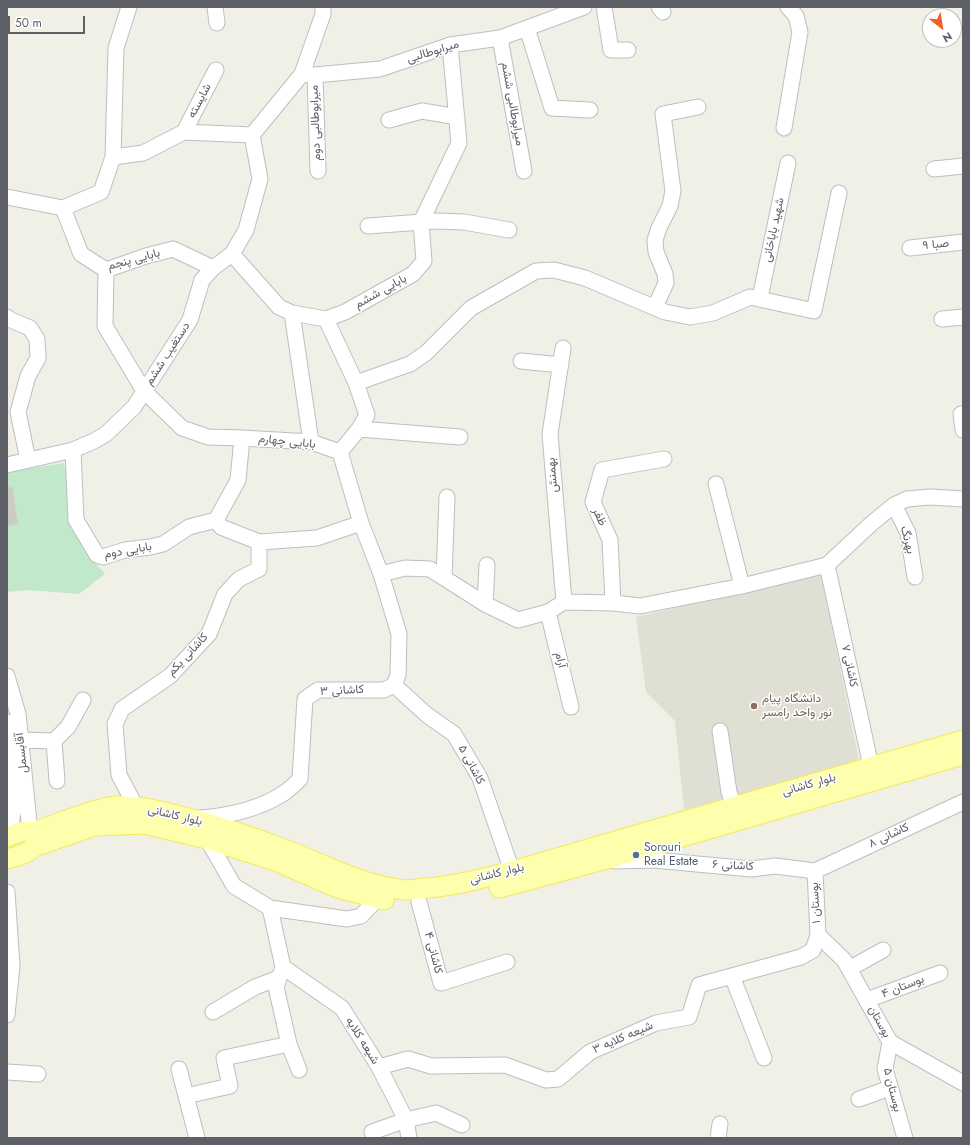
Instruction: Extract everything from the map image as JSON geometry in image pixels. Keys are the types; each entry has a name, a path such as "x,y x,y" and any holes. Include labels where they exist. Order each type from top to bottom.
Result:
{"main road":[{"name":"بلوار کاشانی","path":"31,831 54,833 94,826 145,824 207,839 278,862 338,888 377,899 406,903 419,902 478,893 604,860 873,773 963,740"},
{"name":"بلوار کاشانی","path":"54,833 89,812 110,807 136,807 166,812 191,819 277,846 345,875 374,885 406,890 475,881 734,807 873,773 963,755"},
{"path":"7,859 17,857 31,831 23,831 8,837"}],"street":[{"path":"7,197 63,208 102,192 113,157 116,48 129,7"},
{"path":"215,7 217,23"},
{"path":"113,157 143,153 184,132 252,135 308,75 323,14 323,7"},
{"name":"میرابوطالبی","path":"308,75 380,69 450,45 500,38 584,7"},
{"path":"604,7 611,50 628,50"},
{"path":"784,128 800,32 796,16 788,7"},
{"path":"527,28 552,108 590,110"},
{"name":"میرابوطالبی ششم","path":"500,38 524,171"},
{"path":"421,222 459,143 450,45"},
{"name":"شایسته","path":"184,132 216,70"},
{"name":"میرابوطالبی دوم","path":"308,75 318,171"},
{"path":"654,307 666,283 665,274 656,252 656,240 659,228 670,206 673,191 663,114 698,107"},
{"path":"389,120 422,111 457,117"},
{"name":"دستغیب ششم","path":"7,465 73,450 94,441 106,434 134,407 190,320 202,280 213,268 232,254 246,230 260,179 252,135"},
{"name":"شهید باباخانی","path":"760,298 788,163"},
{"path":"934,169 963,166"},
{"path":"356,383 410,364 426,353 471,308 536,271 554,270 585,278 665,312 690,317 713,313 750,297 814,311 839,193"},
{"name":"بابایی پنجم","path":"63,208 81,254 106,270 146,256 173,250 213,268"},
{"path":"368,226 436,221 464,222 510,230"},
{"name":"بابایی ششم","path":"232,254 279,307 292,313 326,319 346,312 413,274 424,261 421,222"},
{"name":"صبا ۹","path":"910,248 963,242"},
{"name":"بابایی چهارم","path":"106,270 105,326 144,391 182,428 208,438 242,438 311,442 340,452"},
{"path":"292,313 311,442"},
{"path":"7,317 30,328 37,339 38,358 28,376 18,412 28,460"},
{"path":"942,319 963,317"},
{"path":"326,319 356,383 367,415 359,428 340,452 361,523 381,574 400,634 398,675 394,685"},
{"name":"بهمنش","path":"563,348 550,434 564,602"},
{"path":"521,361 561,365"},
{"path":"961,414 963,430"},
{"path":"359,428 460,437"},
{"path":"242,438 238,480 216,520 221,527 259,542 317,538 361,523"},
{"name":"بابایی دوم","path":"73,450 76,520 97,555 103,557 125,550 163,544 189,528 216,520"},
{"name":"ظفر","path":"613,603 610,540 593,502 602,470 664,459"},
{"path":"716,484 742,586"},
{"path":"444,578 447,497"},
{"path":"381,574 405,568 430,569 485,604 518,620 548,612 564,602 613,603 640,606 742,586 828,565 871,524 894,505 907,499 963,499"},
{"name":"بهرنگ","path":"894,505 908,533 915,577"},
{"name":"کاشانی یکم","path":"136,807 119,775 115,724 122,709 170,676 209,634 225,594 239,579 259,569 259,542"},
{"path":"485,604 487,565"},
{"name":"کاشانی ۷","path":"828,565 873,773"},
{"name":"آرام","path":"548,612 571,707"},
{"name":"آقابسمل","path":"7,676 18,714 31,831"},
{"name":"کاشانی ۳","path":"191,819 222,817 254,808 285,793 300,779 305,699 318,690 384,690 394,685"},
{"name":"کاشانی ۵","path":"394,685 427,715 454,734 480,778 512,871"},
{"path":"20,740 54,741 68,727 83,700"},
{"name":"آقابسمل","path":"7,722 15,801 8,837"},
{"path":"720,731 729,792 734,807"},
{"path":"54,741 56,781"},
{"name":"کاشانی ۸","path":"815,871 963,802"},
{"path":"13,813 20,815 31,831"},
{"path":"207,839 234,886 270,908 347,919 360,916 377,899"},
{"name":"کاشانی ۶","path":"604,860 654,860 751,869 774,866 815,871"},
{"name":"بوستان ۱","path":"815,871 818,935"},
{"path":"7,892 12,966 7,1011"},
{"name":"کاشانی ۴","path":"419,902 441,983 507,962"},
{"path":"270,908 281,973 276,987 289,1044 299,1070"},
{"name":"بوستان","path":"818,935 844,960 890,1042 963,1083"},
{"name":"شیعه کلایه ۳","path":"378,1067 408,1059 431,1066 505,1065 546,1080 558,1079 590,1052 656,1023 689,1017 700,985 801,957 813,950 818,935"},
{"path":"849,969 883,950"},
{"path":"212,1012 281,973"},
{"name":"شیعه کلایه","path":"281,973 342,1008 378,1067 406,1120 410,1138"},
{"name":"بوستان ۴","path":"867,1000 940,973"},
{"path":"732,976 764,1058"},
{"name":"بوستان ۵","path":"890,1042 884,1069 905,1138"},
{"path":"186,1096 230,1086 224,1058 289,1044"},
{"path":"179,1069 197,1138"},
{"path":"7,1072 38,1074"},
{"path":"859,1099 890,1088"},
{"path":"372,1132 406,1120 436,1113 462,1125"}],"shaded area":[{"name":"دانشگاه پیام نور واحد رامسر","path":"821,574 859,761 684,810 675,721 646,692 636,617"}],"green space":[{"path":"64,463 72,516 90,557 105,574 79,594 29,590 7,592 7,472"}],"building":[{"path":"12,487 18,524 7,526 7,488"}],"place":[{"name":"دانشگاه پیام نور واحد رامسر","path":"754,706"},
{"name":"Sorouri Real Estate","path":"636,855"}]}
